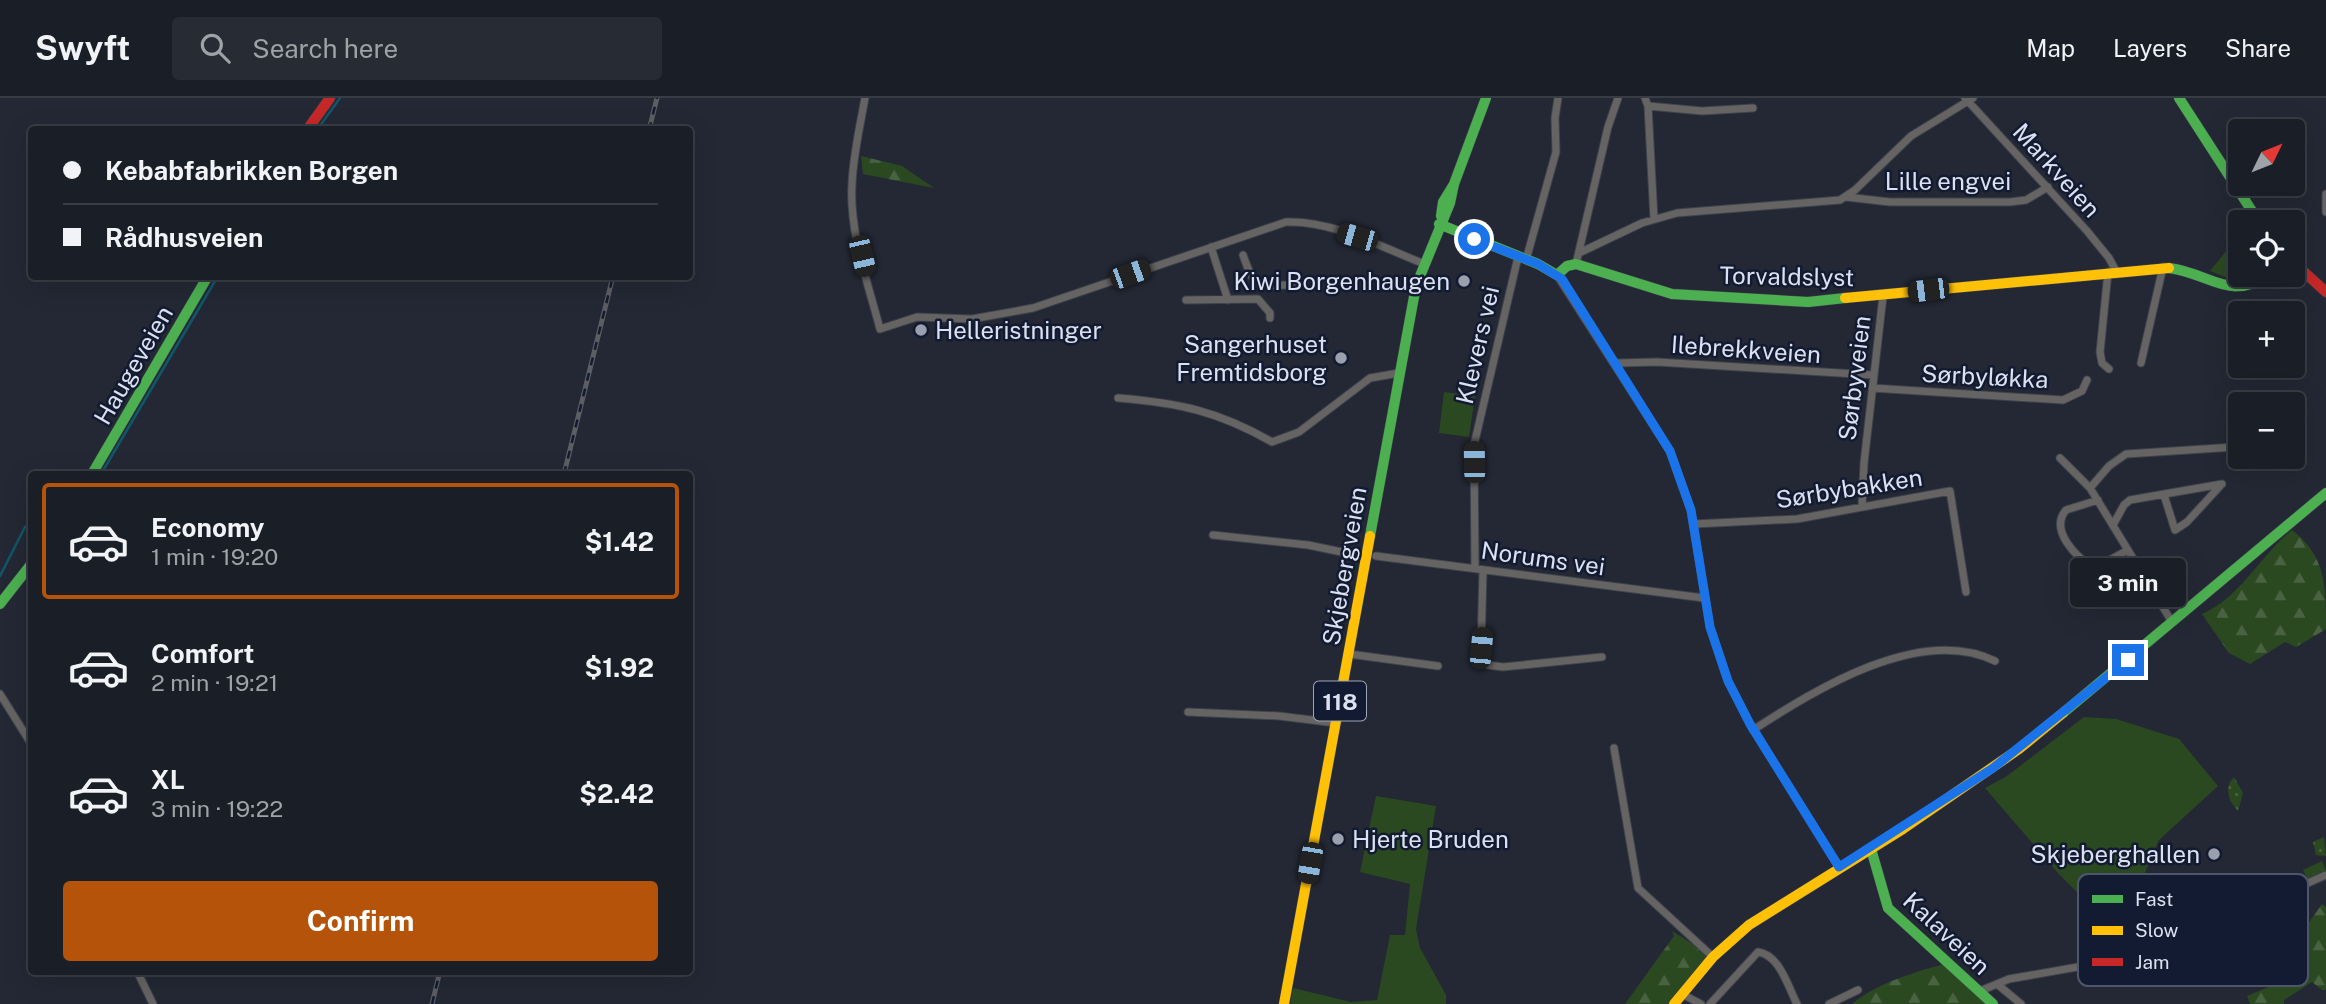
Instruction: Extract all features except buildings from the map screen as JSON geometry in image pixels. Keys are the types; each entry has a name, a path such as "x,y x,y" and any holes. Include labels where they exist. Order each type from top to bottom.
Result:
{"main road":[{"path":"310,126 330,98"},
{"name":"Skjebergveien","path":"1284,1004 1349,654 1371,556 1399,373 1422,263 1440,223 1443,202 1454,184 1486,98"},
{"path":"2179,98 2251,210"},
{"path":"1440,223 1557,275 1567,266 1576,264"},
{"name":"Torvaldslyst","path":"1576,264 1672,294 1808,302 2163,267 2182,269 2228,285"},
{"path":"2305,273 2326,292"},
{"name":"Haugeveien","path":"94,471 206,280"},
{"name":"Torvaldslyst","path":"2233,287 2241,290 2251,287"},
{"path":"1674,1004 1713,957 1749,925 1871,849 2019,749 2326,493"},
{"path":"0,604 28,568"},
{"name":"Kalaveien","path":"1871,849 1880,868 1881,893 1888,908 1993,1004"}],"street":[{"path":"865,98 852,185 852,202 858,239 880,329 917,317 972,319 1033,309 1211,247 1295,222 1357,237 1422,263"},
{"name":"Klevers vei","path":"1558,98 1555,118 1556,152 1522,258 1474,445 1481,648 1482,659 1488,664 1503,667 1602,657"},
{"path":"1576,264 1608,127 1618,98"},
{"path":"1846,197 1911,136 1968,99"},
{"name":"Markveien","path":"1968,99 2109,258 2112,272"},
{"path":"1654,219 1646,102 1702,111 1753,108"},
{"name":"Lille engvei","path":"1579,253 1654,219 1687,211 1822,202 1846,197 1890,202 2010,202 2026,200 2048,187"},
{"path":"2326,194 2326,212"},
{"path":"1211,247 1228,300"},
{"path":"1243,255 1252,281 1259,285 1293,285"},
{"path":"2141,363 2163,267"},
{"path":"2109,369 2102,363 2100,352 2112,272"},
{"path":"1557,275 1616,363 1670,451 1694,524 1704,598 1719,658 1753,730 1839,867"},
{"name":"Sørbyveien","path":"1862,507 1873,375 1883,296"},
{"path":"1186,300 1258,299 1270,313 1270,318"},
{"name":"Ilebrekkveien","path":"1616,363 1657,362 1873,375"},
{"path":"1118,398 1197,407 1236,421 1272,442 1299,432 1370,378 1399,373"},
{"name":"Sørbyløkka","path":"1872,388 2063,400 2082,391 2088,380"},
{"path":"2091,488 2109,466 2126,454 2228,447"},
{"path":"2060,458 2091,488 2172,622"},
{"path":"2113,525 2127,502 2222,484 2187,522 2175,530 2164,495"},
{"name":"Sørbybakken","path":"1694,524 1797,519 1950,491 1966,592"},
{"path":"2098,500 2066,509 2059,524 2066,540 2095,568 2128,550"},
{"name":"Norums vei","path":"1213,535 1308,545 1371,556 1704,598"},
{"path":"1753,730 1829,683 1872,666 1932,652 1981,654 1995,661"},
{"path":"1349,654 1438,666"},
{"path":"0,694 28,738"},
{"path":"1188,712 1279,716 1336,723"},
{"path":"1614,748 1638,888 1713,957"},
{"path":"2308,884 2326,876"},
{"path":"1710,1004 1758,952 1769,954 1776,963 1797,1004"},
{"path":"1980,991 2028,975 2078,967"},
{"path":"139,975 153,1004"},
{"path":"1997,984 2021,1004"},
{"path":"1829,1004 1858,990"},
{"path":"1682,994 1701,1004"}],"green space":[{"path":"861,156 902,166 934,188 863,174"},
{"path":"2228,249 2228,278 2210,271"},
{"path":"1444,392 1475,396 1469,437 1439,433"},
{"path":"2292,530 2312,550 2318,561 2324,586 2326,629 2296,647 2285,642 2250,664 2229,653 2202,614 2228,598"},
{"path":"2084,717 2116,719 2179,739 2218,786 2159,840 2144,874 2078,874 2078,893 1985,788 2007,776"},
{"path":"2234,777 2243,793 2238,811 2228,794"},
{"path":"1376,796 1436,806 1416,929 1420,948 1446,995 1446,1004 1290,1004 1293,988 1351,1002 1377,1000 1390,935 1405,935 1410,884 1360,872"},
{"path":"2324,837 2326,856 2316,855 2313,842"},
{"path":"2322,861 2326,871 2308,880 2308,874 2303,870"},
{"path":"2322,904 2326,907 2326,990 2312,982 2308,985 2308,924"},
{"path":"1672,931 1713,957 1673,1004 1625,1004 1674,936"},
{"path":"1948,963 1993,1004 1852,1004 1886,984"},
{"path":"2271,986 2306,986 2284,1000 2284,1004 2250,1004 2247,996"}],"waterway":[{"path":"320,126 340,98"},
{"path":"103,471 216,280"},
{"path":"0,576 28,525"}],"railway":[{"path":"650,126 657,98"},
{"path":"565,471 612,280"},
{"path":"432,1004 439,975"}],"traffic: fast":[{"path":"1441,216 1443,202 1454,184 1486,98"},
{"path":"2179,98 2251,210"},
{"path":"1370,536 1416,286 1450,203 1454,184"},
{"path":"1439,224 1538,264 1557,275 1567,266 1576,264 1672,294 1808,302 1845,298"},
{"path":"2169,268 2228,286"},
{"path":"94,471 206,280"},
{"path":"2063,713 2326,493"},
{"path":"0,604 28,568"},
{"path":"1871,849 1888,908 1993,1004"}],"traffic: slow":[{"path":"1845,298 2169,268"},
{"path":"1284,1004 1370,536"},
{"path":"1674,1004 1713,957 1749,925 1903,829 2019,749 2063,713"}],"traffic: jam":[{"path":"310,126 330,98"},
{"path":"2305,273 2326,292"}],"place":[{"name":"Kiwi Borgenhaugen","path":"1464,281"},
{"name":"Helleristninger","path":"921,330"},
{"name":"Sangerhuset Fremtidsborg","path":"1341,358"},
{"name":"Hjerte Bruden","path":"1338,839"},
{"name":"Skjeberghallen","path":"2214,854"}],"route":[{"path":"1474,239 1538,264 1562,279 1657,426 1676,463 1686,491 1694,524 1710,627 1735,698 1839,867 1903,829 1993,768 2128,660"}]}
